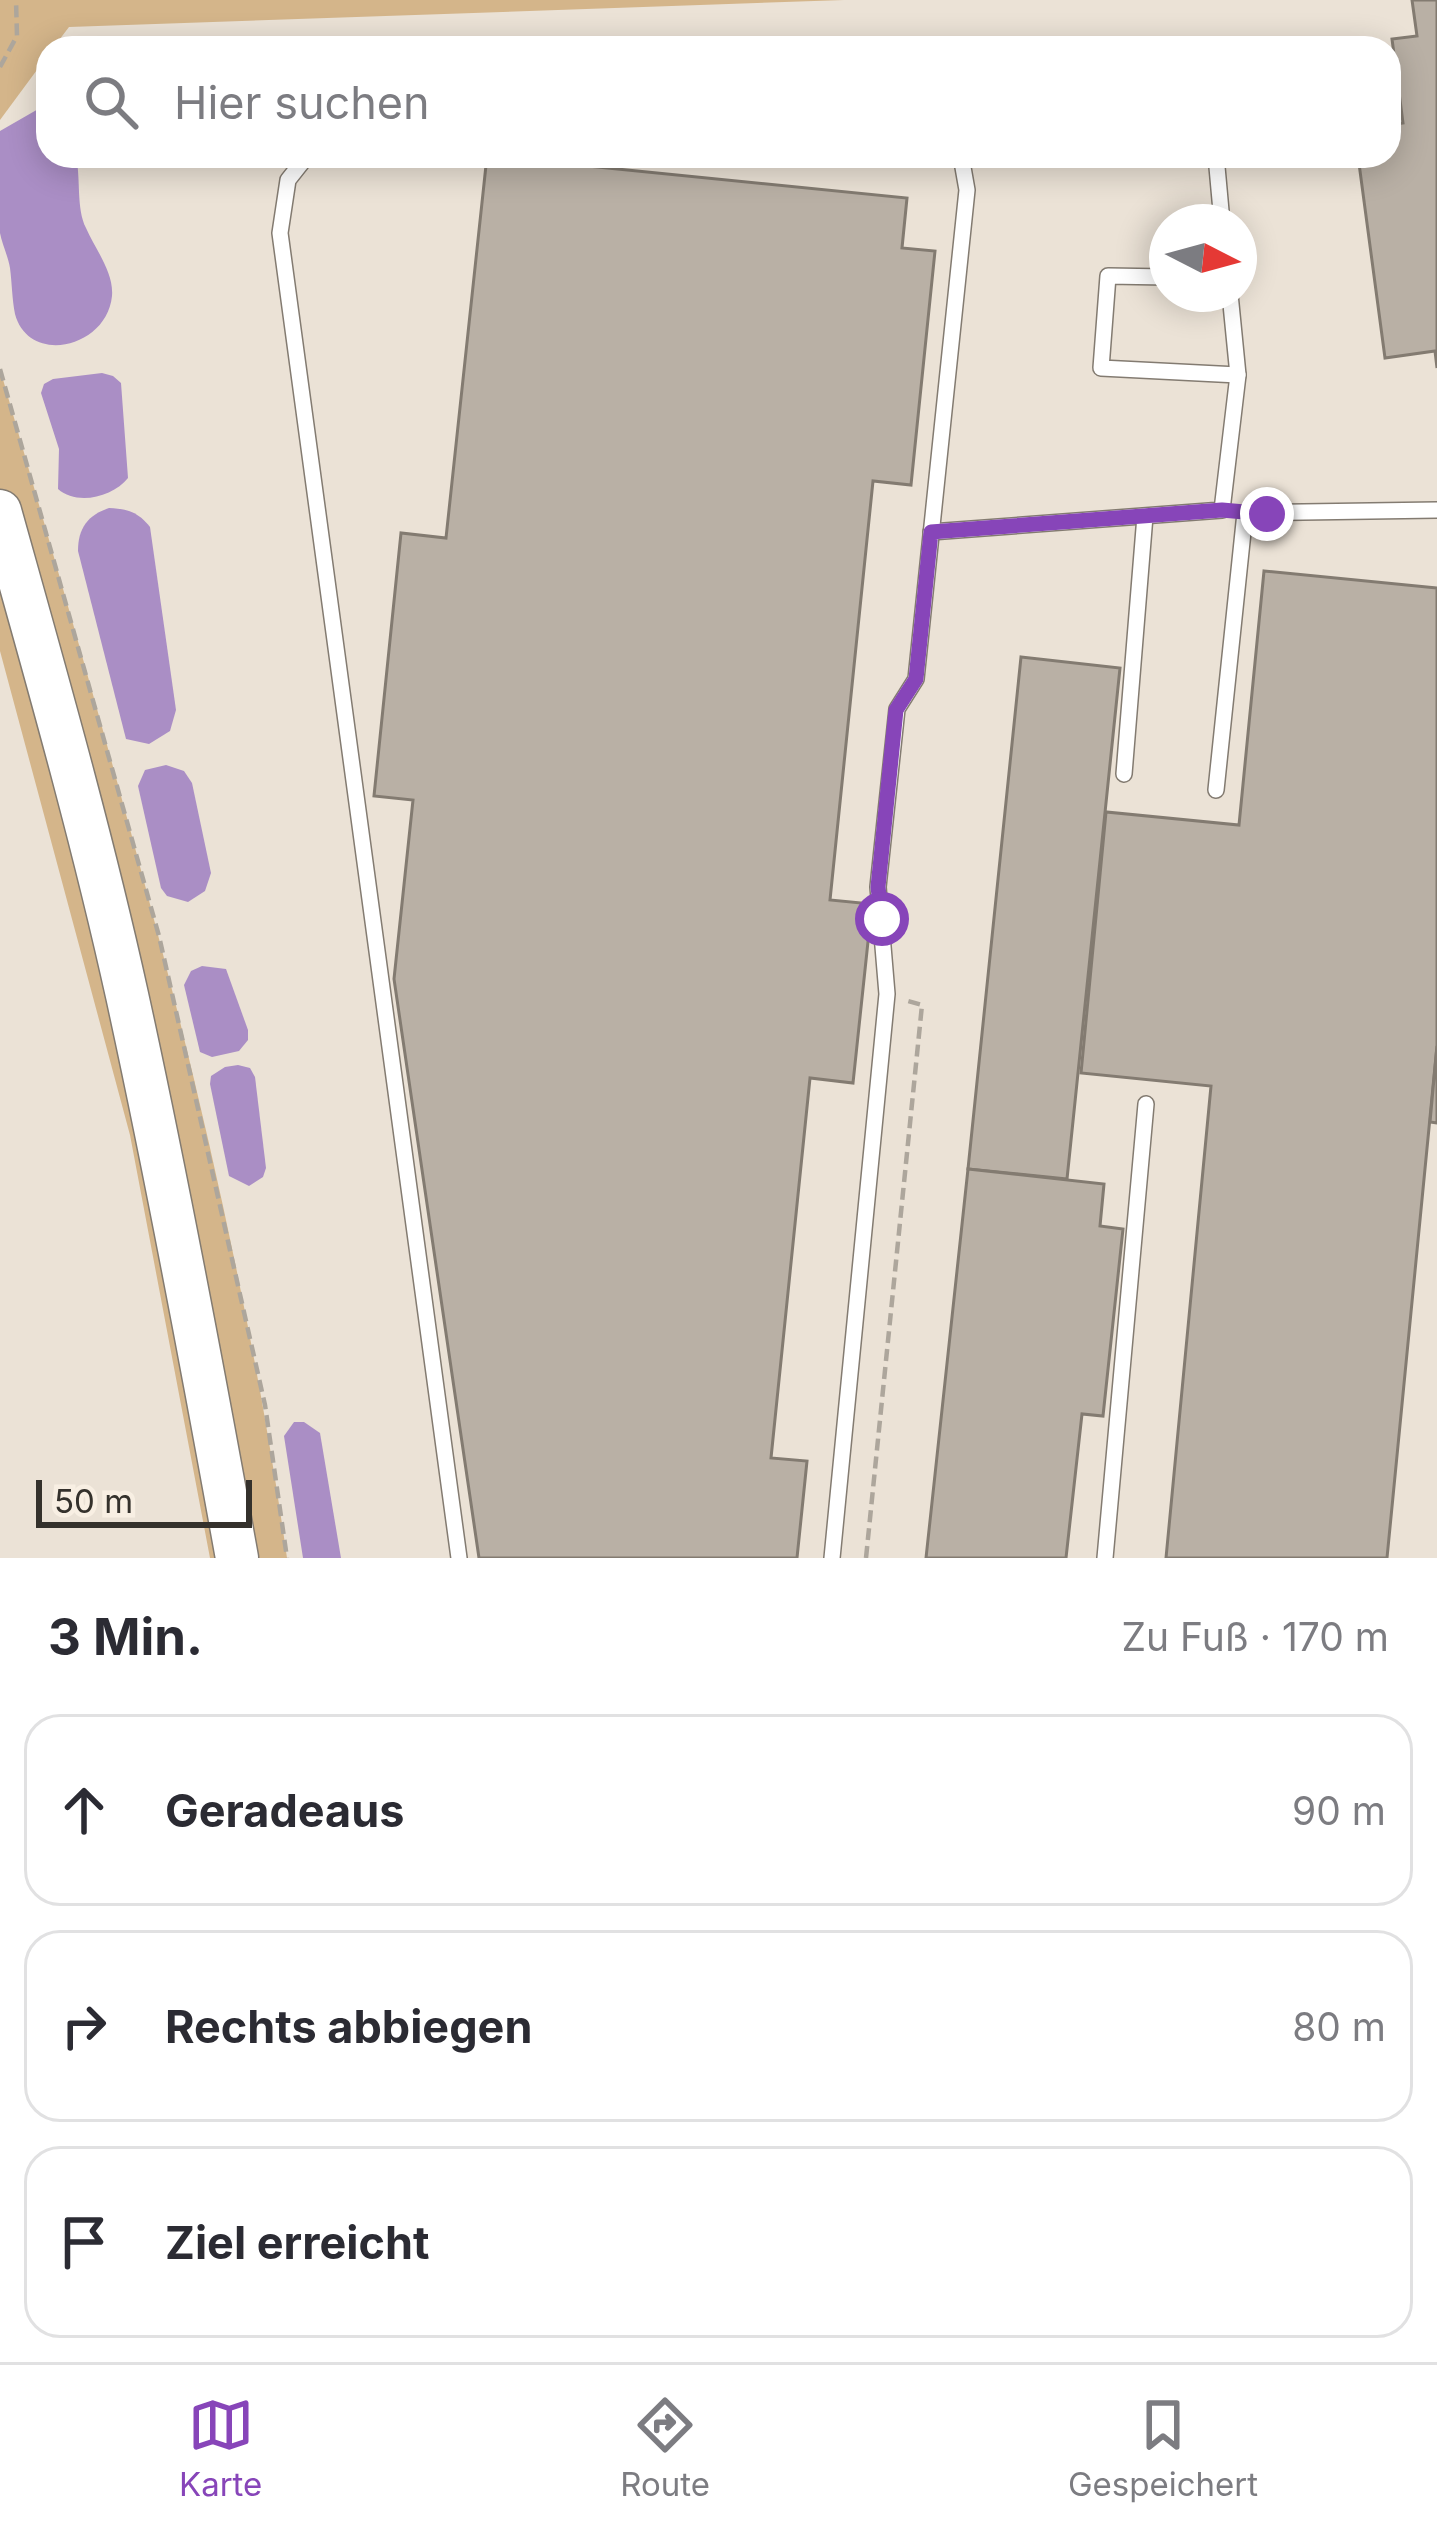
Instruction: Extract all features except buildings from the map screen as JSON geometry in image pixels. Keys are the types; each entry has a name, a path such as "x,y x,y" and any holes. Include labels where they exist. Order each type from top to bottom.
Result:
{"street":[{"path":"0,511 62,730 126,992 237,1558"}],"lane":[{"path":"298,168 288,180 280,233 460,1558"},
{"path":"832,1558 887,994 880,865 896,710 916,679 967,190 964,168"},
{"path":"1217,168 1220,204"},
{"path":"1149,276 1108,275 1101,368 1238,375"},
{"path":"1222,510 1238,375 1232,312"},
{"path":"931,532 1222,510 1437,510"},
{"path":"1216,790 1245,512"},
{"path":"1124,774 1145,516"},
{"path":"1105,1558 1146,1105"}],"path":[{"path":"0,67 17,36 16,0"},
{"path":"866,1558 922,1005 887,994"}],"shaded area":[{"path":"0,0 844,0 69,27 62,36 36,36 36,71 0,120"},
{"path":"36,110 36,168 77,168 83,220 107,269 112,296 97,328 67,344 35,340 15,314 0,233 0,131"},
{"path":"0,369 125,811 201,1107 263,1407 287,1558 210,1558 130,1135 0,651"},
{"path":"102,373 121,383 128,478 104,494 75,497 58,489 59,449 41,393 53,379"},
{"path":"109,508 132,512 150,527 176,710 170,731 149,744 126,739 78,551 86,523"},
{"path":"166,765 184,771 192,783 211,873 205,891 188,902 167,896 161,888 138,786 145,770"},
{"path":"202,966 226,969 248,1030 248,1040 239,1051 212,1057 200,1052 184,985 191,971"},
{"path":"238,1065 250,1068 255,1077 266,1168 263,1177 249,1186 229,1176 210,1084 211,1076"},
{"path":"294,1422 304,1422 320,1433 341,1558 303,1558 284,1436"}],"route":[{"path":"882,919 878,887 896,710 916,679 931,532 1222,510 1267,514"}]}
